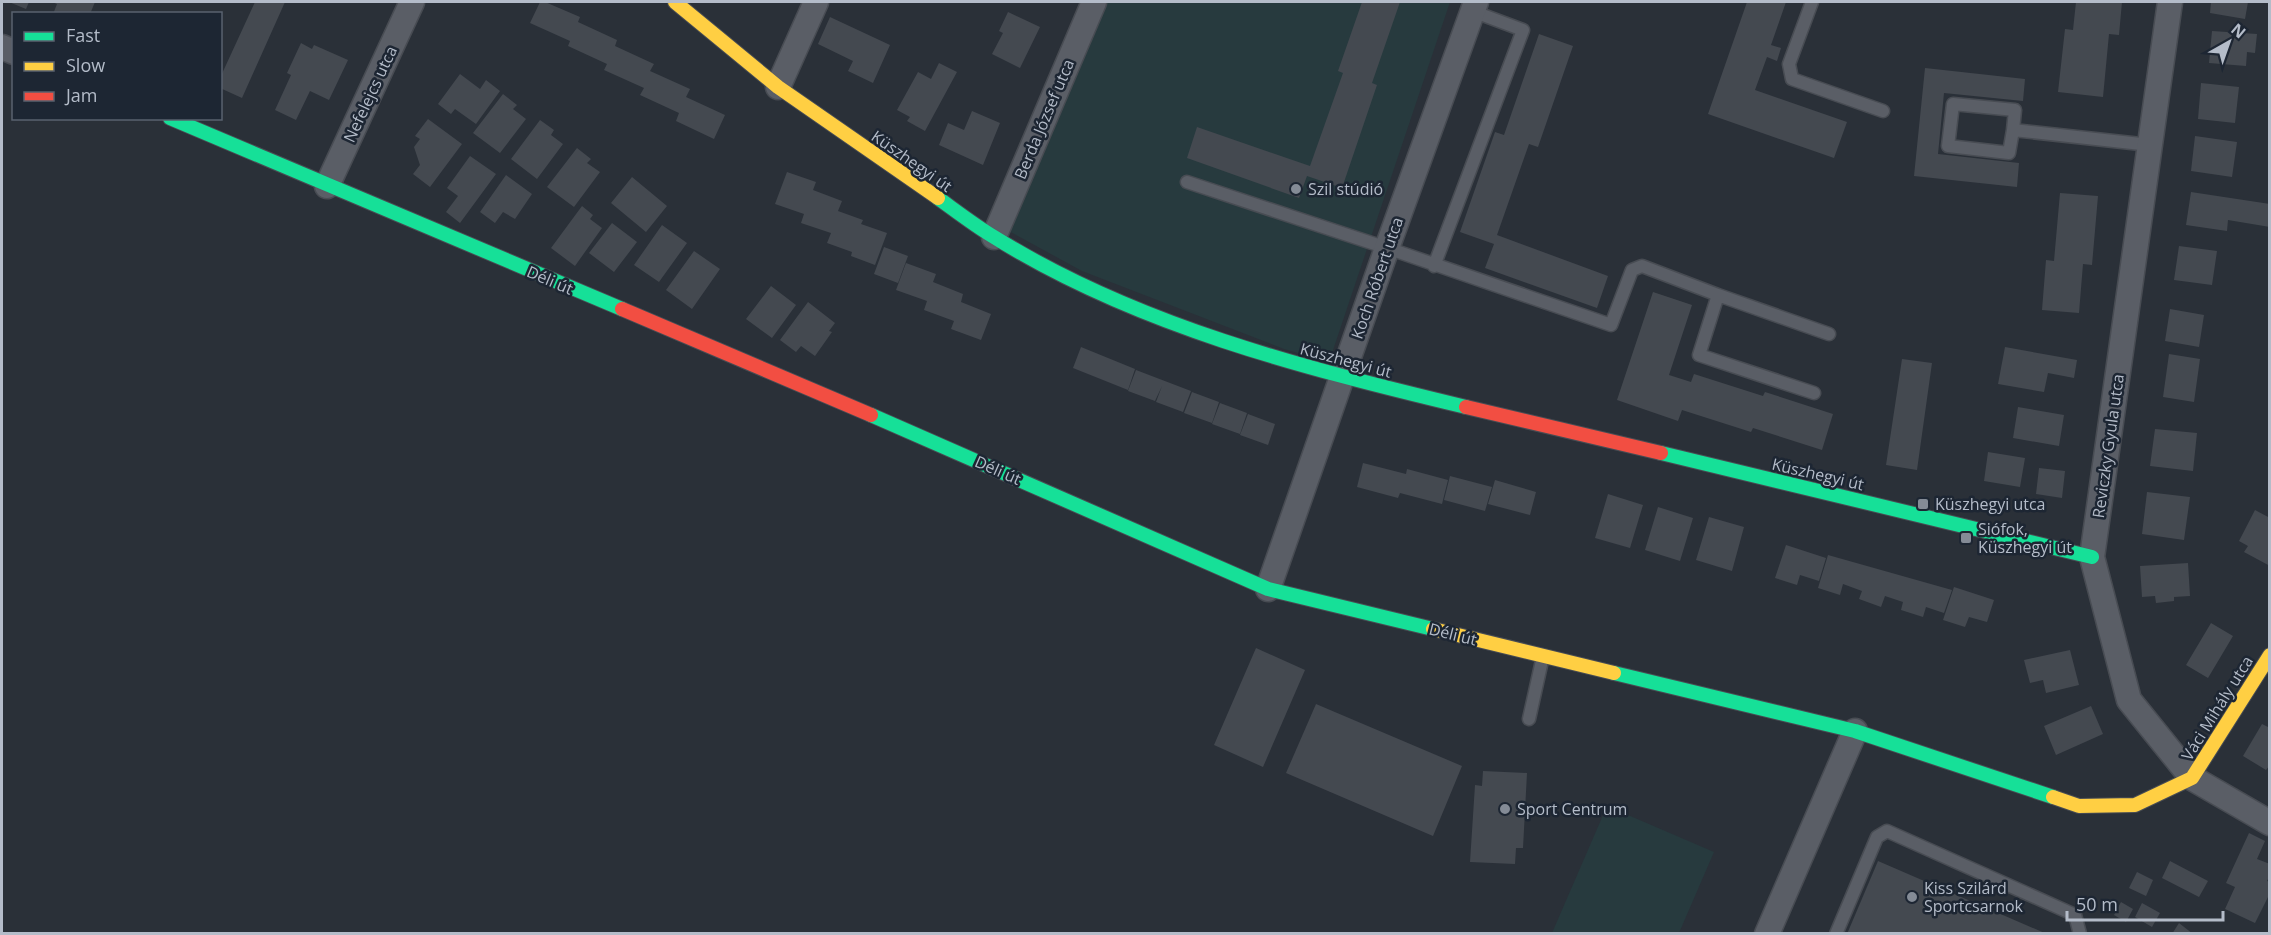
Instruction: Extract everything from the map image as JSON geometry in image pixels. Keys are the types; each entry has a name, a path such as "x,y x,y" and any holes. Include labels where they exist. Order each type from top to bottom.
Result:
{"street":[{"name":"Nefelejcs utca","path":"327,186 412,2"},
{"name":"Küszhegyi út","path":"675,2 778,87 994,237 1081,284 1166,320 1240,347 1342,377 2092,557"},
{"path":"778,87 816,2"},
{"name":"Berda József utca","path":"994,237 1094,2"},
{"name":"Reviczky Gyula utca","path":"2170,2 2092,557 2129,700 2192,778 2270,823"},
{"name":"Koch Róbert utca","path":"1268,589 1474,6"},
{"name":"Déli út","path":"175,120 921,436 1268,589 1855,731 2079,806 2135,805 2192,778"},
{"name":"Váci Mihály utca","path":"2192,778 2270,655"},
{"path":"1767,933 1855,731"}],"lane":[{"path":"1812,2 1790,64 1792,79 1883,111"},
{"path":"1434,266 1523,30 1474,6"},
{"path":"1953,104 2015,110 2013,130 2009,153 1948,146 1953,104"},
{"path":"2013,130 2150,145"},
{"path":"1187,182 1387,248 1611,326 1632,270 1642,266 1829,334"},
{"path":"1718,295 1699,355 1814,393"},
{"path":"1529,719 1543,655"},
{"path":"1836,933 1877,837 1887,831 2075,915 2080,933"}],"green space":[{"path":"1103,2 1450,2 1329,362 1284,349 1082,271 1005,229"},
{"path":"1607,806 1714,852 1679,933 1552,933"}],"building":[{"path":"9,2 29,2 26,9"},
{"path":"52,2 95,2 91,12 54,12 57,4"},
{"path":"255,2 285,2 242,98 222,89 222,74"},
{"path":"540,2 580,17 578,22 617,40 615,46 654,64 650,71 690,89 686,97 725,115 714,139 676,121 679,113 640,95 644,88 604,70 607,64 568,46 570,41 530,23"},
{"path":"1362,2 1400,2 1372,83 1377,85 1342,188 1307,176 1299,198 1187,158 1197,127 1310,166 1343,73 1338,71"},
{"path":"1747,2 1786,2 1771,45 1781,48 1777,61 1767,57 1755,90 1847,122 1834,158 1708,114"},
{"path":"2076,2 2122,2 2119,35 2109,34 2103,97 2058,92 2065,29 2073,30"},
{"path":"2211,2 2248,2 2245,19 2210,13"},
{"path":"1008,12 1040,27 1020,68 992,54 1003,33 999,31"},
{"path":"830,17 890,45 873,83 848,71 853,61 818,44"},
{"path":"2212,31 2257,34 2255,53 2247,52 2246,66 2209,63"},
{"path":"1539,34 1573,46 1538,147 1529,144 1497,235 1608,276 1597,308 1485,268 1494,244 1460,232 1495,132 1504,135"},
{"path":"301,43 312,49 314,45 348,60 329,100 310,91 296,120 275,110 291,75 287,73"},
{"path":"939,63 957,72 925,131 907,121 910,117 897,110 918,72 931,79"},
{"path":"1925,68 2025,79 2023,101 1944,93 1938,154 2019,163 2017,187 1914,176"},
{"path":"460,74 480,89 486,80 500,91 476,124 455,109 451,114 438,104"},
{"path":"2201,83 2239,87 2235,123 2198,119"},
{"path":"503,94 517,105 513,109 526,119 500,153 473,133"},
{"path":"972,111 1000,123 983,165 939,145 948,123 964,130"},
{"path":"428,119 462,144 430,187 413,174 420,165 414,147 420,139 415,136"},
{"path":"540,120 554,130 551,135 563,144 537,179 511,159"},
{"path":"2195,136 2237,142 2232,177 2191,171"},
{"path":"577,148 591,159 587,163 600,172 574,207 547,187"},
{"path":"470,156 496,174 460,223 446,212 458,196 447,188"},
{"path":"787,172 816,182 813,190 842,201 838,211 863,220 861,224 887,233 875,265 851,256 852,252 827,243 831,233 801,223 804,214 775,204"},
{"path":"506,175 532,194 515,219 503,212 495,223 480,212"},
{"path":"632,177 667,206 646,232 611,203"},
{"path":"2191,192 2270,204 2270,227 2228,220 2227,231 2186,225"},
{"path":"2060,193 2098,196 2092,265 2083,264 2079,313 2042,310 2046,260 2054,261"},
{"path":"582,206 593,215 590,219 602,228 575,266 551,248"},
{"path":"612,223 637,242 614,272 589,253"},
{"path":"662,225 687,243 659,282 634,265"},
{"path":"2179,246 2217,251 2212,285 2174,280"},
{"path":"884,247 908,256 898,283 874,274"},
{"path":"694,251 720,269 692,309 666,290"},
{"path":"906,263 936,274 933,282 963,294 961,302 991,314 981,340 951,329 954,321 924,310 927,301 896,290"},
{"path":"771,286 796,305 772,338 746,319"},
{"path":"1653,292 1692,305 1669,375 1691,382 1694,374 1763,396 1765,392 1833,414 1822,450 1753,428 1751,432 1682,410 1678,421 1617,400"},
{"path":"808,302 835,323 829,331 832,332 815,356 801,346 796,352 780,340"},
{"path":"2170,309 2204,315 2199,347 2165,341"},
{"path":"1081,347 1135,369 1128,390 1073,368"},
{"path":"2005,347 2077,360 2074,378 2048,373 2044,392 1998,384"},
{"path":"2169,354 2200,359 2194,402 2163,397"},
{"path":"1902,359 1932,363 1917,470 1886,465"},
{"path":"1136,370 1191,391 1183,412 1156,402 1162,386 1155,401 1128,391"},
{"path":"1192,392 1219,402 1212,423 1184,413"},
{"path":"1220,403 1247,413 1240,434 1212,424"},
{"path":"2018,407 2064,415 2059,446 2013,438"},
{"path":"1248,414 1275,424 1268,445 1240,435"},
{"path":"2155,429 2197,433 2193,471 2150,466"},
{"path":"1988,452 2025,458 2020,487 1984,481"},
{"path":"1363,463 1406,474 1407,469 1448,480 1442,504 1400,493 1398,498 1357,487"},
{"path":"2039,468 2065,471 2062,498 2036,494"},
{"path":"1450,476 1492,487 1485,511 1444,500"},
{"path":"1495,480 1536,492 1530,515 1488,504"},
{"path":"2147,492 2190,497 2184,540 2142,534"},
{"path":"1608,494 1643,505 1630,548 1595,538"},
{"path":"1658,507 1693,518 1680,561 1645,550"},
{"path":"2255,510 2270,518 2270,566 2244,552 2248,546 2239,541"},
{"path":"1709,517 1744,527 1732,571 1696,560"},
{"path":"1786,545 1826,558 1819,581 1800,575 1797,585 1775,578"},
{"path":"1828,555 1952,590 1944,613 1926,607 1923,617 1901,610 1903,602 1885,596 1881,607 1859,599 1862,591 1843,584 1840,595 1818,588"},
{"path":"2188,563 2190,596 2174,597 2174,601 2156,603 2155,596 2142,597 2140,566"},
{"path":"1954,587 1994,600 1987,622 1969,617 1965,627 1943,620"},
{"path":"2211,623 2233,636 2208,678 2186,665"},
{"path":"1256,648 1305,670 1263,767 1214,745"},
{"path":"2070,650 2079,685 2046,693 2043,680 2030,683 2024,660"},
{"path":"1316,704 1462,766 1433,836 1286,773"},
{"path":"2091,706 2103,734 2056,755 2044,726"},
{"path":"2262,724 2270,728 2270,765 2266,770 2243,756"},
{"path":"1483,771 1527,773 1523,848 1516,848 1515,864 1470,862 1475,785 1482,786"},
{"path":"2249,833 2265,841 2257,859 2270,864 2270,875 2267,881 2270,882 2270,893 2255,923 2225,909 2235,887 2226,883"},
{"name":"Kiss Szilárd Sportcsarnok","path":"1878,861 2047,934 1847,934"},
{"path":"2170,861 2208,881 2199,897 2162,878"},
{"path":"2137,872 2153,880 2146,896 2129,888"},
{"path":"2121,902 2133,909 2126,922 2114,915"},
{"path":"2142,903 2160,913 2152,927 2135,917"},
{"path":"2179,923 2193,934 2172,934"}],"traffic: fast":[{"path":"175,120 622,309"},
{"path":"938,198 987,232 1049,268 1105,296 1163,320 1283,360 1466,407"},
{"path":"871,415 1268,589 1433,629"},
{"path":"1661,453 2092,557"},
{"path":"1614,673 1855,731 2053,797"}],"traffic: slow":[{"path":"675,2 778,87 938,198"},
{"path":"1433,629 1614,673"},
{"path":"2053,797 2079,806 2135,805 2192,778 2270,655"}],"traffic: jam":[{"path":"622,309 871,415"},
{"path":"1466,407 1661,453"}],"place":[{"name":"Szil stúdió","path":"1296,189"},
{"name":"Küszhegyi utca","path":"1923,504"},
{"name":"Siófok, Küszhegyi út","path":"1966,538"},
{"name":"Sport Centrum","path":"1505,809"},
{"name":"Kiss Szilárd Sportcsarnok","path":"1912,897"}]}
